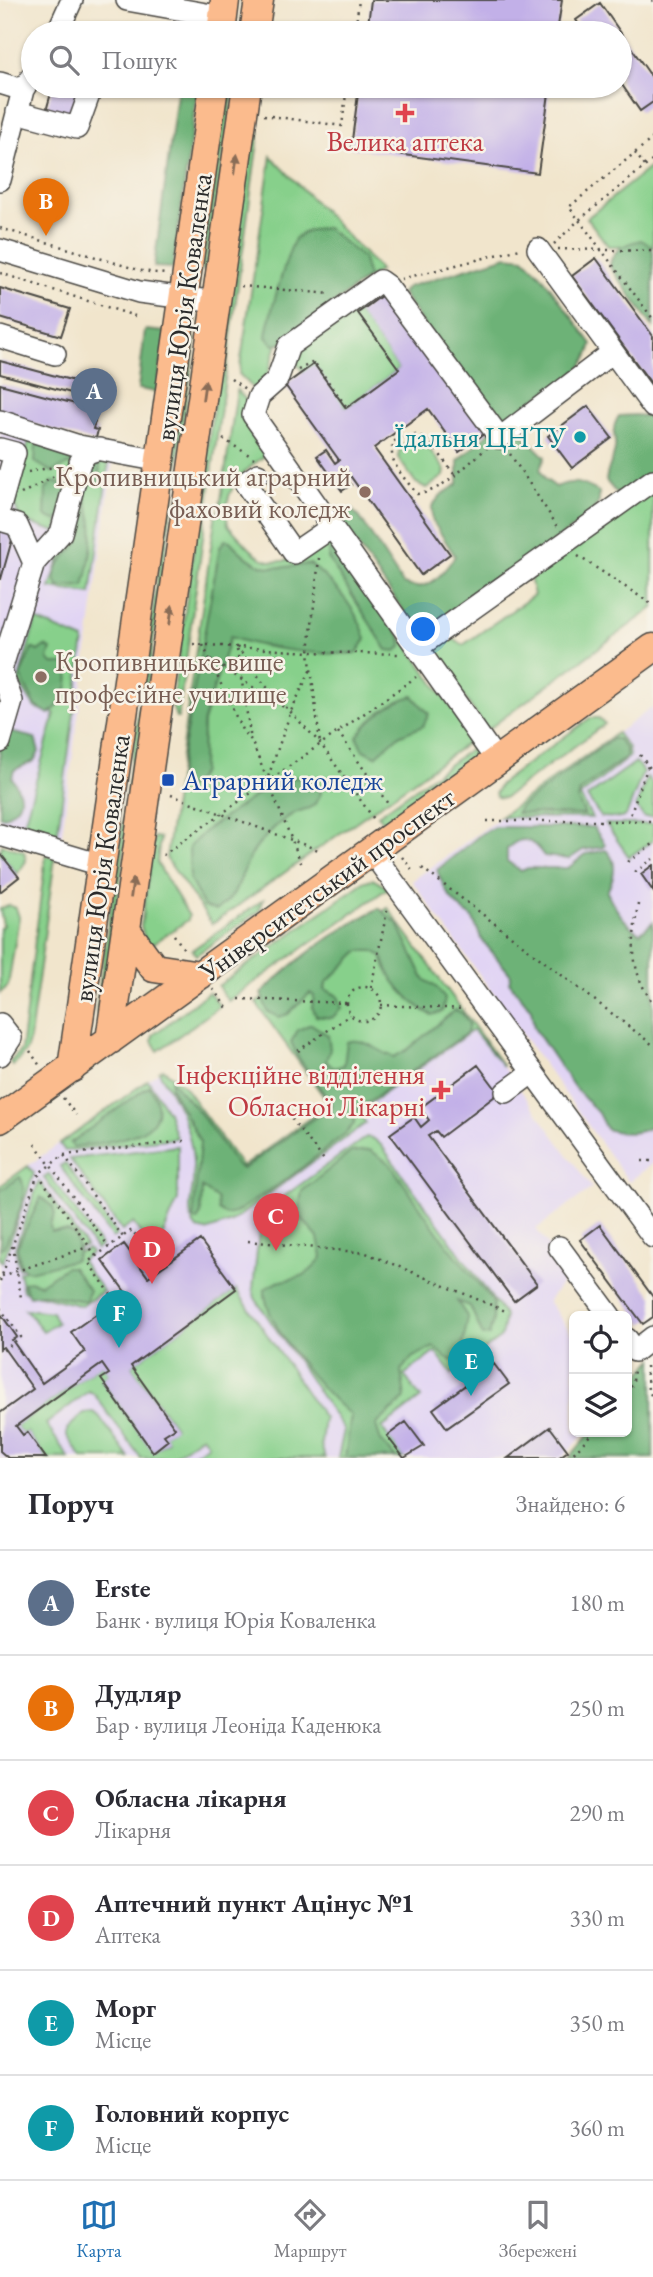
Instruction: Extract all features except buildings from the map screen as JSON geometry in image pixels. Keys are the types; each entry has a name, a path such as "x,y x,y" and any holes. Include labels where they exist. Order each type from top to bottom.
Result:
{"main road":[{"path":"256,21 259,0"},
{"name":"вулиця Юрія Коваленка","path":"72,1068 212,98"},
{"name":"вулиця Юрія Коваленка","path":"118,1023 126,930 245,98"},
{"name":"Університетський проспект","path":"1,1113 72,1068 118,1023 201,974 375,838 497,761 653,648"},
{"path":"126,930 154,968 201,974"}],"street":[{"path":"62,21 72,0"},
{"path":"127,0 223,17"},
{"path":"0,83 21,82"},
{"path":"0,180 22,98"},
{"path":"17,111 77,128 88,98"},
{"path":"538,249 653,407"},
{"path":"0,250 139,292 217,302"},
{"path":"497,761 423,656 326,530 270,465 253,415 259,396 277,380 289,346 380,281 387,286 500,438 613,352"},
{"path":"0,337 55,354"},
{"path":"0,421 99,449 161,461"},
{"path":"0,449 15,453 0,506"},
{"path":"0,742 12,701 1,670 34,564 61,533 80,462 87,453 99,449"},
{"path":"270,465 245,482 294,553 326,530"},
{"path":"423,656 568,541 653,480"},
{"path":"0,520 18,525 34,564"},
{"path":"0,835 101,865"},
{"path":"375,838 533,1072 653,1237"},
{"path":"0,1024 10,1038 0,1055"},
{"path":"506,1092 533,1072"},
{"path":"559,1247 606,1311"},
{"path":"636,1352 653,1337"}],"path":[{"path":"356,21 359,0"},
{"path":"261,115 342,126 346,98"},
{"path":"653,138 569,206 653,319"},
{"path":"635,153 645,166"},
{"path":"653,160 579,220 549,249 653,250"},
{"path":"0,228 142,271"},
{"path":"387,286 415,273 521,248 538,249"},
{"path":"0,273 135,316"},
{"path":"245,287 341,295"},
{"path":"282,367 301,371 314,362 346,406"},
{"path":"231,379 240,384"},
{"path":"454,474 429,442 417,433 407,433 393,442 390,452 394,462 417,494 428,493 454,474 500,438 582,560 653,605"},
{"path":"223,439 270,465"},
{"path":"8,476 80,462"},
{"path":"0,506 80,462"},
{"path":"320,743 309,652 326,530"},
{"path":"193,644 423,656"},
{"path":"203,645 243,732 251,740"},
{"path":"237,647 251,740 266,782 302,864"},
{"path":"237,647 320,743 375,838"},
{"path":"163,855 337,731 423,656"},
{"path":"209,658 291,711"},
{"path":"266,782 291,711 311,669"},
{"path":"337,731 388,804"},
{"path":"640,755 653,772"},
{"path":"628,821 648,766"},
{"path":"171,795 321,851"},
{"path":"487,821 653,821"},
{"path":"628,862 653,844"},
{"path":"402,856 415,873"},
{"path":"635,872 653,859"},
{"path":"422,868 653,1045"},
{"path":"371,988 389,903"},
{"path":"638,904 631,948 643,989 653,1003"},
{"path":"174,935 227,1008"},
{"path":"371,988 379,995 381,1005 378,1014 369,1020 359,1020 351,1015 347,1003 355,989 371,988"},
{"path":"239,999 347,1003"},
{"path":"381,1005 466,1009"},
{"path":"298,1051 351,1015"},
{"path":"30,1051 41,1067"},
{"path":"63,1098 76,1115"},
{"path":"283,1108 324,1160"},
{"path":"0,1280 38,1174 64,1155 185,1141"},
{"path":"35,1144 109,1247"},
{"path":"64,1155 123,1237"},
{"path":"642,1161 653,1161"},
{"path":"38,1174 96,1256"},
{"path":"111,1294 88,1262 96,1256 132,1230 155,1262"},
{"path":"248,1241 366,1253 508,1312"},
{"path":"13,1245 21,1298"},
{"path":"2,1276 89,1247"},
{"path":"0,1263 5,1265"},
{"path":"0,1308 21,1338 0,1353"},
{"path":"632,1385 636,1352"},
{"path":"636,1352 653,1398"},
{"path":"569,1458 588,1437"}],"shaded area":[{"name":"Кропивницьке вище професійне училище","path":"0,431 113,460 61,840 0,821"},
{"path":"653,707 653,1163 629,1182 412,881"},
{"path":"467,1017 592,1188 536,1229 569,1274 548,1301 569,1330 569,1437 582,1437 563,1458 0,1458 0,1186 163,1069 242,1178"}],"green space":[{"path":"176,98 196,98 173,268 154,267"},
{"path":"224,98 232,98 205,271 201,268"},
{"path":"259,133 176,718 172,705 251,137"},
{"path":"271,156 380,270 278,341 265,383 255,390 239,374"},
{"path":"653,165 653,247 608,246 587,218"},
{"path":"327,228 363,258 368,277 281,344 274,345 266,337 267,329 288,255 296,238 303,233"},
{"path":"641,240 650,245 653,252 653,327 610,267 616,252 625,245"},
{"path":"507,256 524,258 541,275 592,344 587,357 572,376 530,403 520,413 520,432 545,457 540,469 545,479 556,487 573,483 588,486 599,492 599,502 588,517 427,632 417,630 338,518 343,511 352,510 360,518 403,584 420,587 427,585 445,570 455,556 432,520 432,506 441,495 458,484 458,461 494,428 402,293 407,287"},
{"path":"353,305 399,369 346,408 303,372 293,359 296,346"},
{"path":"145,330 166,332 157,392 138,389"},
{"path":"195,338 102,1010 96,1012 191,339"},
{"path":"237,390 247,401 270,452 236,482 228,501 228,525 251,550 269,561 278,562 298,557 333,539 473,739 212,924 166,858 216,512 219,514"},
{"path":"619,416 653,417 653,480 617,494 606,481 615,448 614,427"},
{"path":"30,437 78,450 56,532 20,520 13,499"},
{"path":"413,441 430,450 445,470 444,476 427,488 416,483 398,458 400,446"},
{"path":"69,443 77,461 52,472 35,462 36,444"},
{"path":"92,459 109,461 91,594 50,588"},
{"path":"100,463 99,482 87,484 86,489 92,538 84,586 58,587 55,573 57,568 78,542 82,527 73,518 55,520 45,516 46,489 52,482 62,484 92,464"},
{"path":"653,490 653,608 487,730 438,659 437,646 448,636 463,645 534,595 530,577"},
{"path":"225,540 230,541 258,564 285,567 310,564 344,597 357,617 366,639 357,653 326,653 276,648 230,637 203,722 202,772 191,787 182,788 177,782 220,547"},
{"path":"335,546 401,637 402,646 396,651 387,650 328,558 330,548"},
{"path":"36,620 84,640 56,844 48,841 48,838 22,830 55,714 35,708 18,681"},
{"path":"45,646 51,649 48,659 52,664 66,664 69,678 63,698 49,714 36,706 20,676 32,648 38,651"},
{"path":"413,696 429,714 423,726 398,736 376,756 363,750 357,737 368,723 389,706"},
{"path":"590,718 599,718 605,724 504,798 497,797 495,794 500,784"},
{"path":"6,731 35,738 39,752 34,761 14,770 12,778 19,790 20,800 15,809 4,817 0,816 0,735"},
{"path":"617,733 628,748 629,757 580,796 592,818 500,817"},
{"path":"612,739 618,739 626,750 626,757 580,791 578,800 585,815 516,813 521,806"},
{"path":"479,743 479,754 383,822 378,815"},
{"path":"636,762 643,772 627,814 622,818 601,817 587,797"},
{"path":"294,777 317,782 321,793 315,804 288,817 267,835 253,852 237,887 225,903 216,910 204,907 190,880 189,847 206,830 279,779"},
{"path":"647,777 653,785 653,817 644,817 636,807"},
{"path":"606,824 653,824 653,840 629,857"},
{"path":"494,827 593,827 605,844 603,847 583,850 569,859 544,856 536,846 522,840 507,849 507,861 521,871 528,868 568,868 586,854 606,850 614,865 607,892 617,909 629,925 640,933 653,922 653,1126 630,1133 606,1129 598,1113 574,1087 534,1028 531,1009 509,982 511,975 482,940 472,917 454,902 446,891 437,870 481,834"},
{"path":"154,837 160,838 157,863 189,916 188,920 147,948 141,926"},
{"path":"2,845 24,851 26,861 17,874 0,853"},
{"path":"46,855 55,858 30,1038 26,1051 13,1066 10,1062 21,1050"},
{"path":"373,879 388,888 228,1001 218,986 365,881"},
{"path":"263,900 259,911 196,955 192,950"},
{"path":"8,905 16,908 19,917 8,986 0,993 0,928 3,925 0,909"},
{"path":"379,908 398,924 424,979 437,988 445,999 442,1012 432,1015 408,998 394,982 382,956 373,951 359,951 326,983 325,989 338,996 342,1008 332,1018 316,1016 312,1007 314,996 310,993 288,1014 279,1017 268,1012 261,994 274,981 317,946"},
{"path":"388,908 503,1066 473,1030 358,1112 366,1123 231,1222 206,1231 197,1229 190,1213 193,1166 189,1138 180,1111 159,1072 163,1069 183,1085 242,1167 329,1104 256,1003"},
{"path":"209,992 220,1006 158,1051 152,1041 153,1035"},
{"path":"455,1010 462,1013 469,1024 467,1033 355,1111 354,1124 346,1133 290,1177 235,1213 226,1215 218,1210 217,1199 202,1188 201,1214 197,1221 193,1219 200,1142 171,1088 171,1080 200,1113 237,1166 243,1169 332,1105 298,1057 291,1042 298,1030 311,1024 328,1035 330,1049 326,1061 334,1068 344,1065 347,1042 359,1041 394,1057 407,1050"},
{"path":"148,1080 168,1112 176,1138 65,1151 60,1144"},
{"path":"149,1086 157,1103 156,1117 148,1127 119,1139 73,1147 70,1143"},
{"path":"366,1137 381,1145 505,1316 501,1337 452,1374 435,1352 404,1375 421,1398 382,1428 404,1458 338,1458 344,1430 255,1298 253,1289 261,1213"},
{"path":"178,1146 178,1200 155,1253 133,1223 122,1231 70,1159"},
{"path":"370,1150 390,1164 438,1233 493,1302 493,1320 489,1335 483,1336 470,1306 457,1301 468,1318 463,1343 467,1356 456,1361 447,1359 434,1347 413,1357 401,1370 405,1398 376,1425 381,1441 396,1458 345,1458 351,1415 326,1392 284,1338 267,1303 265,1289 307,1273 322,1257 318,1238 298,1214 302,1191 351,1152"},
{"path":"65,1163 117,1235 112,1238 60,1166"},
{"path":"28,1166 34,1173 3,1262 0,1260 0,1186"},
{"path":"49,1174 101,1246 96,1250 44,1178"},
{"path":"20,1177 24,1193 22,1203 4,1247 0,1248 0,1191"},
{"path":"39,1181 86,1246 19,1268 15,1248"},
{"path":"41,1197 53,1207 55,1214 50,1225 51,1231 68,1231 75,1235 78,1251 75,1260 29,1271 21,1267 17,1247"},
{"path":"88,1249 91,1253 81,1261 103,1291 82,1306 23,1291 19,1272"},
{"path":"66,1267 72,1267 89,1290 86,1301 43,1294 29,1296 23,1283 29,1281 40,1284"},
{"path":"236,1289 324,1418 321,1444 325,1458 204,1458 196,1453 208,1444 202,1435 171,1458 141,1458 94,1394 89,1391 46,1424 69,1458 46,1458 27,1432 23,1435 16,1426 102,1364 109,1374 101,1380 153,1451 168,1441 164,1435 175,1427 131,1366"},
{"path":"25,1309 52,1312 57,1323 43,1331"},
{"path":"653,1359 653,1458 569,1458 587,1437 632,1437 632,1383"},
{"path":"93,1412 99,1416 129,1458 82,1458 67,1436 67,1429 84,1413"}],"place":[{"name":"Велика аптека","path":"405,113"},
{"name":"Дудляр","path":"46,236"},
{"name":"Erste","path":"94,426"},
{"name":"Їдальня ЦНТУ","path":"580,437"},
{"name":"Кропивницький аграрний фаховий коледж","path":"365,492"},
{"name":"Кропивницьке вище професійне училище","path":"41,677"},
{"name":"Аграрний коледж","path":"168,780"},
{"name":"Інфекційне відділення Обласної Лікарні","path":"441,1090"},
{"name":"Обласна лікарня","path":"276,1251"},
{"name":"Аптечний пункт Ацінус №1","path":"152,1284"},
{"name":"Головний корпус","path":"119,1348"},
{"name":"Морг","path":"471,1396"}]}
